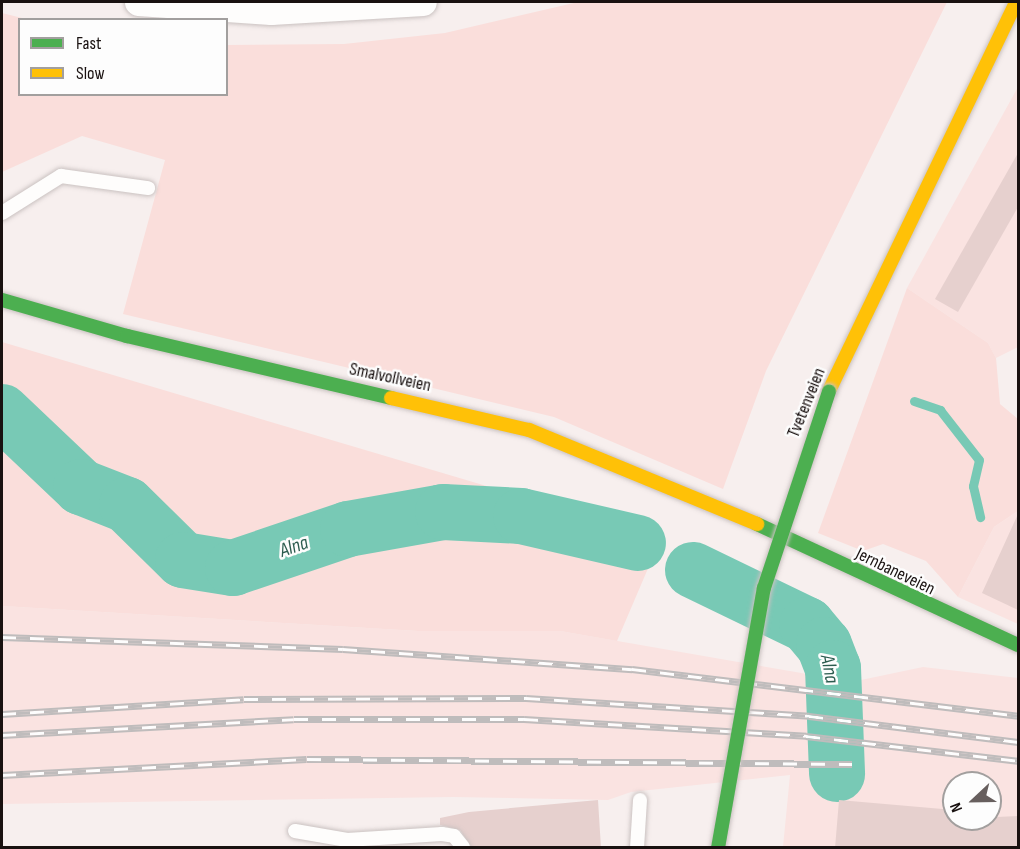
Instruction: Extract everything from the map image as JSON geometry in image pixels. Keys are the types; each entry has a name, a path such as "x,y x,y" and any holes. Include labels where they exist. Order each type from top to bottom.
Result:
{"street":[{"path":"138,2 271,11 423,2"},
{"name":"Tvetenveien","path":"718,848 764,588 829,391 1016,2"},
{"name":"Smalvollveien","path":"2,300 127,336 529,430 759,524"},
{"name":"Jernbaneveien","path":"759,524 976,630 1018,645"}],"lane":[{"path":"2,213 61,176 148,188"},
{"path":"637,848 640,800"},
{"path":"295,831 347,840 442,834 454,836 463,847"}],"shaded area":[{"path":"578,2 947,2 766,371 723,489 554,417 123,314 165,160 82,136 2,172 2,13 22,18 18,18 18,96 228,96 228,45 344,44 445,33"},
{"path":"1018,87 1018,347 996,358 988,343 907,288"},
{"path":"907,288 988,343 996,358 1000,404 1018,419 1018,511 994,527 958,597 926,561 883,544 863,551 818,533"},
{"path":"2,342 661,538 617,641 560,631 418,631 2,606"},
{"path":"1018,511 1018,624 958,597 994,527"},
{"path":"2,606 418,631 560,631 813,675 861,680 923,667 1018,678 1018,847 783,847 790,775 631,792 608,800 453,797 2,804"}],"building":[{"path":"1018,153 1018,207 958,312 935,299"},
{"path":"1018,514 1018,610 982,593"},
{"path":"598,800 601,848 472,848 460,830 440,825 440,818 469,812"},
{"path":"839,800 942,809 942,831 1002,831 1002,817 1018,816 1018,848 835,848"}],"waterway":[{"path":"914,401 940,410 979,460 973,486 980,517"},
{"name":"Alna","path":"2,412 81,487 127,505 183,560 233,568 348,529 443,512 521,516 638,543"},
{"name":"Alna","path":"693,570 807,625 824,645 833,668 837,774"}],"railway":[{"path":"2,637 343,649 632,669 1018,716"},
{"path":"2,714 244,699 526,698 809,716 1018,742"},
{"path":"2,735 294,719 524,719 806,736 1018,761"},
{"path":"2,775 307,759 852,764"}],"traffic: fast":[{"path":"2,300 127,336 391,398"},
{"path":"718,848 764,588 829,391"},
{"path":"757,524 1018,645"}],"traffic: slow":[{"path":"829,391 1016,2"},
{"path":"391,398 529,430 757,524"}]}
